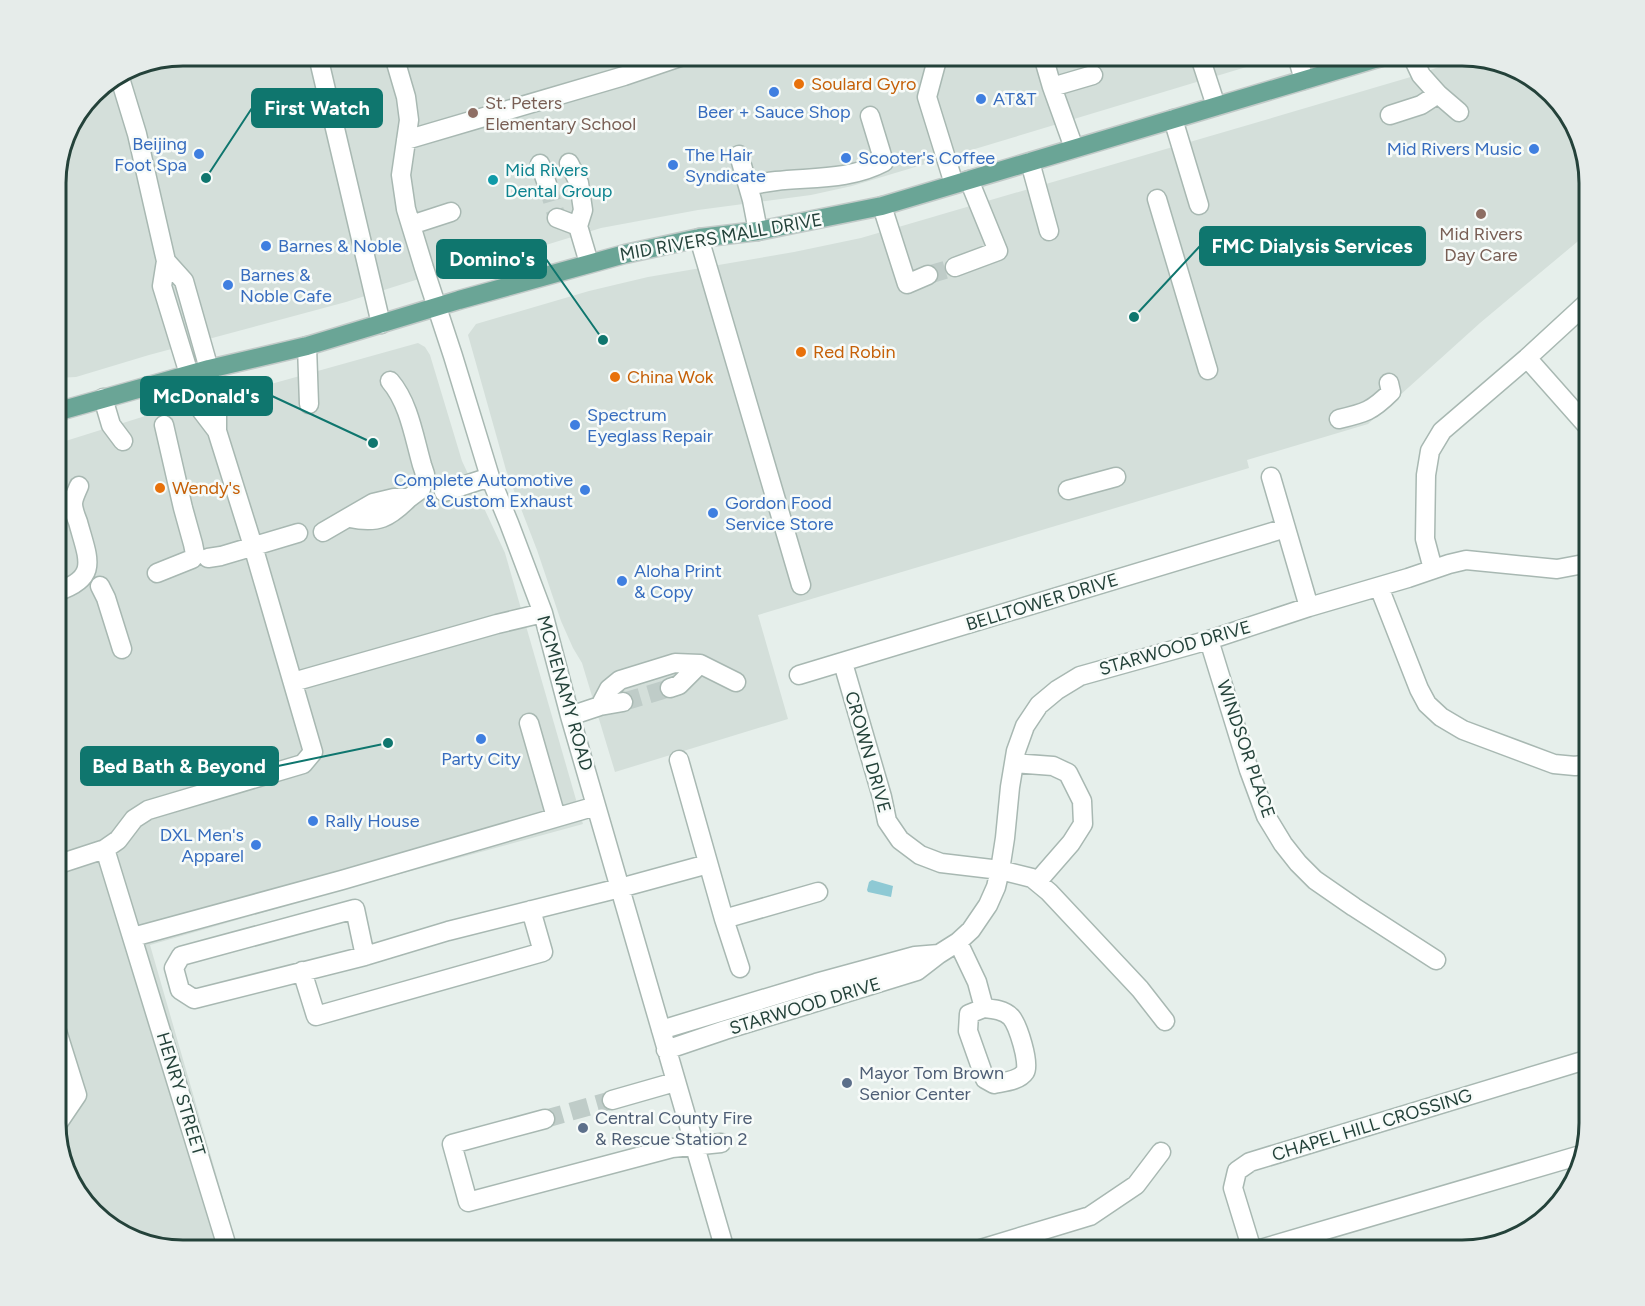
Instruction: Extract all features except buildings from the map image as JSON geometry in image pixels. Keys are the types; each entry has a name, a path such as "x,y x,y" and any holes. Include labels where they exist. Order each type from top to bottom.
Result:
{"main road":[{"name":"MID RIVERS MALL DRIVE","path":"66,409 189,374 306,346 589,263 699,238 758,231 882,206 1351,66"}],"street":[{"path":"320,66 381,324"},
{"name":"MCMENAMY ROAD","path":"397,66 406,97 409,120 401,175 406,209 490,477 543,614 570,716 722,1240"},
{"path":"406,140 654,66"},
{"path":"935,66 927,96 962,182 998,251 955,267"},
{"path":"1046,66 1074,148"},
{"path":"1203,66 1216,106"},
{"path":"1300,66 1304,80"},
{"path":"1417,66 1421,75 1438,94 1459,112"},
{"path":"1052,87 1093,75"},
{"path":"122,84 137,134 166,261 162,286 201,410 217,431"},
{"path":"1390,115 1421,105 1438,94"},
{"path":"748,186 775,181 821,178 837,170 860,164 877,166 870,116"},
{"path":"1173,119 1199,205"},
{"path":"739,155 758,231"},
{"path":"1030,162 1049,231"},
{"path":"569,163 579,183 584,210 578,226 589,263"},
{"path":"540,164 547,184"},
{"path":"1157,199 1208,370"},
{"path":"882,206 907,284 928,275"},
{"path":"411,225 451,212"},
{"path":"557,218 578,226"},
{"path":"699,238 801,585"},
{"path":"66,862 105,849 118,840 134,819 148,810 303,764 313,752 217,431 217,407 209,369 184,281 166,261"},
{"path":"1434,569 1425,539 1426,475 1430,451 1442,431 1579,311"},
{"path":"306,346 309,404"},
{"path":"1527,358 1579,416"},
{"path":"323,532 350,518 366,521 396,512 421,489 425,474 399,390 390,381"},
{"path":"1339,419 1366,413 1391,392 1389,383"},
{"path":"103,398 111,425 123,441"},
{"path":"157,573 186,563 195,554 164,425"},
{"path":"444,492 490,477"},
{"path":"1068,490 1116,477"},
{"path":"1270,477 1309,607"},
{"path":"66,589 81,580 88,569 86,551 73,504 79,486"},
{"name":"BELLTOWER DRIVE","path":"799,675 1286,528"},
{"path":"208,558 298,533"},
{"name":"STARWOOD DRIVE","path":"666,1050 917,971 958,942 980,919 996,887 1016,751 1025,726 1039,705 1057,690 1080,676 1466,560 1557,569 1579,565"},
{"path":"100,586 122,649"},
{"path":"1379,587 1419,689 1427,704 1441,717 1463,730 1554,764 1579,765"},
{"path":"293,682 497,624 543,614"},
{"name":"WINDSOR PLACE","path":"1209,639 1249,770 1266,816 1283,844 1315,880 1354,908 1436,960"},
{"path":"600,706 609,689 620,680 675,663 700,664 736,682"},
{"name":"CROWN DRIVE","path":"843,663 887,821 900,840 920,855 941,863 1000,870 1032,878 1037,882"},
{"path":"670,688 680,685 700,664"},
{"path":"570,716 600,706 623,702"},
{"path":"529,723 556,817"},
{"path":"679,760 740,968"},
{"path":"1014,763 1053,766 1068,773 1082,801 1083,824 1071,843 1037,882 1049,891 1140,989 1165,1021"},
{"path":"132,937 342,880 596,806"},
{"name":"HENRY STREET","path":"105,849 225,1240"},
{"path":"366,956 355,909 181,956 174,968 180,990 194,999 366,956 448,931 708,864"},
{"path":"724,919 818,892"},
{"path":"302,971 316,1016 543,952 531,910"},
{"path":"958,942 977,982 984,1008"},
{"name":"STARWOOD DRIVE","path":"661,1030 827,980 915,956 939,954"},
{"path":"66,1060 77,1095 66,1111"},
{"name":"CHAPEL HILL CROSSING","path":"1249,1240 1233,1188 1237,1171 1250,1162 1579,1062"},
{"path":"612,1100 675,1082"},
{"path":"545,1119 452,1144 468,1202 672,1149 721,1143"},
{"path":"1013,1240 1090,1216 1136,1185 1161,1152"},
{"path":"1294,1240 1574,1158"}],"shaded area":[{"path":"183,66 1250,66 852,186 811,195 698,210 601,228 494,261 425,277 346,302 76,377 66,378 66,176 70,153 78,131 90,112 106,95 131,78 153,70"},
{"path":"1441,66 1477,67 1514,78 1539,95 1555,112 1567,131 1577,160 1579,240 1480,323 1368,424 1247,460 1249,468 758,615 788,719 615,772 582,663 561,621 506,470 468,335 476,324 589,291 648,277 861,238 1414,76"},
{"path":"418,343 425,347 430,355 462,461 505,553 583,824 150,945 235,1240 176,1240 160,1238 131,1228 100,1206 78,1175 67,1138 66,441 158,412 246,391"}],"water":[{"path":"872,880 893,886 891,897 868,892 869,882"}],"tunnel":[{"path":"547,184 557,218"},
{"path":"928,275 955,267"},
{"path":"623,702 670,688"},
{"path":"545,1119 612,1100"}],"place":[{"name":"Soulard Gyro","path":"799,84"},
{"name":"Beer + Sauce Shop","path":"774,92"},
{"name":"AT&T","path":"981,99"},
{"name":"St. Peters Elementary School","path":"473,113"},
{"name":"Mid Rivers Music","path":"1534,149"},
{"name":"Beijing Foot Spa","path":"199,154"},
{"name":"Scooter's Coffee","path":"846,158"},
{"name":"The Hair Syndicate","path":"673,165"},
{"name":"First Watch","path":"206,178"},
{"name":"Mid Rivers Dental Group","path":"493,180"},
{"name":"Mid Rivers Day Care","path":"1481,214"},
{"name":"Barnes & Noble","path":"266,246"},
{"name":"Barnes & Noble Cafe","path":"228,285"},
{"name":"FMC Dialysis Services","path":"1134,317"},
{"name":"Domino's","path":"603,340"},
{"name":"Red Robin","path":"801,352"},
{"name":"China Wok","path":"615,377"},
{"name":"Spectrum Eyeglass Repair","path":"575,425"},
{"name":"McDonald's","path":"373,443"},
{"name":"Wendy's","path":"160,488"},
{"name":"Complete Automotive & Custom Exhaust","path":"585,490"},
{"name":"Gordon Food Service Store","path":"713,513"},
{"name":"Aloha Print & Copy","path":"622,581"},
{"name":"Party City","path":"481,739"},
{"name":"Bed Bath & Beyond","path":"388,743"},
{"name":"Rally House","path":"313,821"},
{"name":"DXL Men's Apparel","path":"256,845"},
{"name":"Mayor Tom Brown Senior Center","path":"847,1083"},
{"name":"Central County Fire & Rescue Station 2","path":"583,1128"}]}
